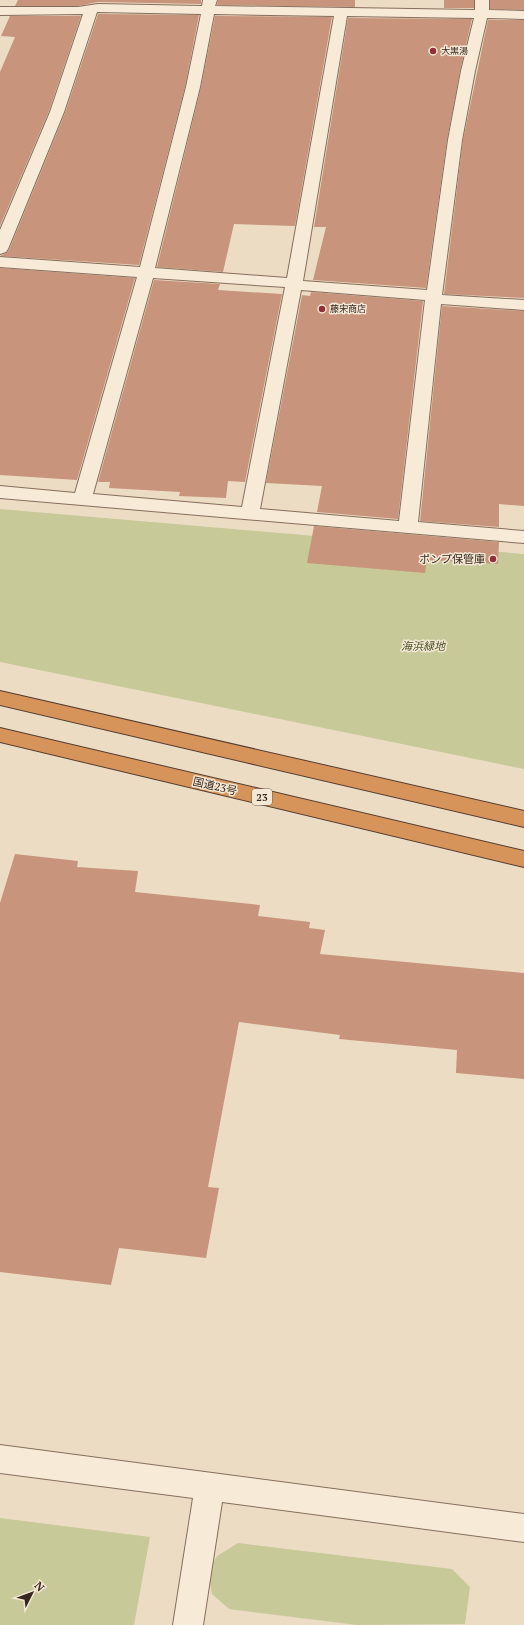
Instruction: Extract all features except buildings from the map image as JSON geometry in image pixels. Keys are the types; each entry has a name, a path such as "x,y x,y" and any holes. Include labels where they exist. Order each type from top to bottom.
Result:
{"highway":[{"path":"0,698 524,819"},
{"name":"国道23号","path":"0,735 524,859"}],"street":[{"path":"82,499 146,273 193,87 209,5"},
{"path":"0,11 88,6 98,8 209,5 317,6 341,12 482,7 524,14"},
{"path":"0,249 57,112 88,6"},
{"path":"408,528 433,297 455,140 482,7"},
{"path":"250,514 294,284 341,12"},
{"path":"0,262 294,284 524,305"},
{"path":"0,492 524,537"},
{"path":"0,1459 524,1528"},
{"path":"188,1625 210,1486"}],"green space":[{"name":"海浜緑地","path":"0,509 524,554 524,769 0,662"},
{"path":"0,1518 150,1537 134,1625 0,1625"},
{"path":"238,1543 452,1569 470,1587 465,1624 357,1625 229,1609 212,1594 208,1572 217,1556"}],"place":[{"name":"大黒湯","path":"433,51"},
{"name":"藤宋商店","path":"322,309"},
{"name":"ポンプ保管庫","path":"493,559"}]}
